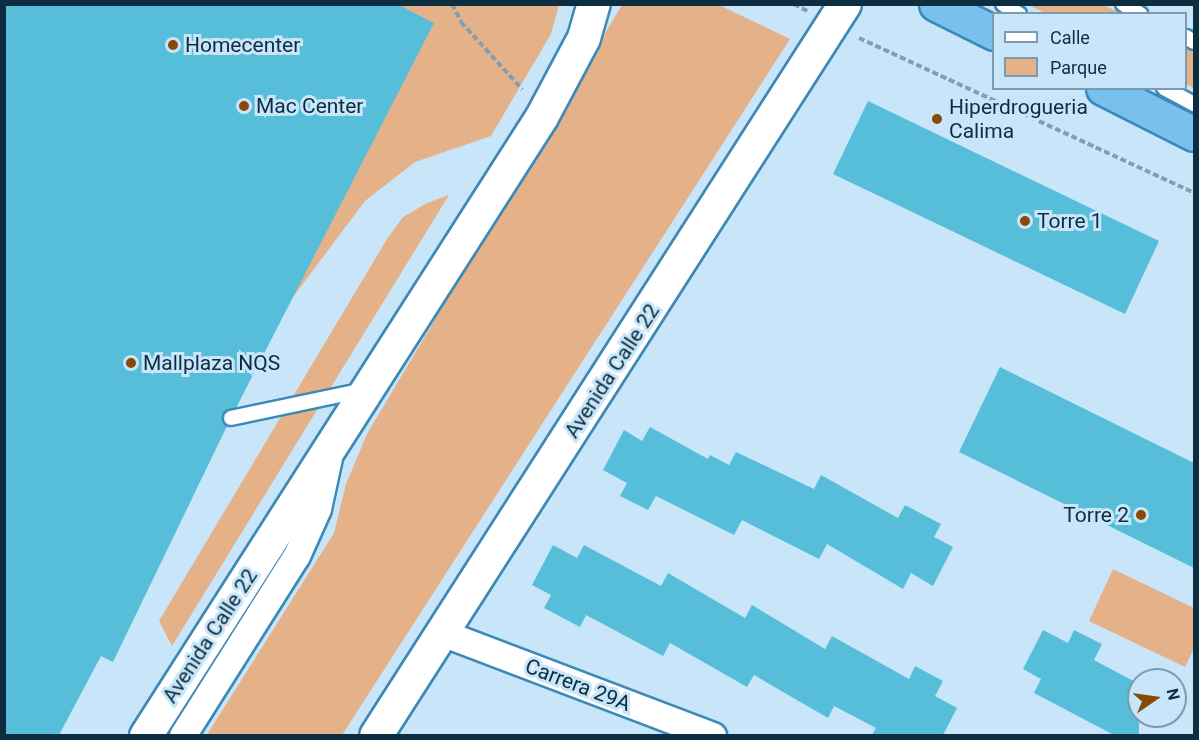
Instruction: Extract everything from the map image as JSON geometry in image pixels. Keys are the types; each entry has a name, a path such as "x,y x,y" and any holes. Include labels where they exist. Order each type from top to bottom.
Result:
{"highway":[{"path":"936,4 992,32"},
{"path":"1107,90 1194,134"}],"street":[{"name":"Avenida Calle 22","path":"146,735 542,117 584,38 594,4"},
{"name":"Avenida Calle 22","path":"376,735 839,14"},
{"name":"Avenida Calle 22","path":"183,735 310,533 332,446"},
{"name":"Carrera 29A","path":"442,633 713,735"}],"lane":[{"path":"1003,4 1016,12"},
{"path":"1123,4 1137,12"},
{"path":"1168,90 1194,104"},
{"path":"231,418 369,388"}],"path":[{"path":"452,4 461,22 542,117"},
{"path":"794,4 839,14 1194,193"}],"green space":[{"path":"397,5 559,5 551,34 491,136 415,162 365,201 284,309 433,23"},
{"path":"622,5 719,5 790,39 342,735 206,736 334,533 346,484 367,434"},
{"path":"1028,5 1103,5 1119,12 1044,12"},
{"path":"1187,47 1194,51 1194,88 1187,84"},
{"path":"449,195 172,646 159,621 387,239 403,217 427,203"},
{"path":"1113,569 1194,608 1194,648 1185,667 1089,621"}],"building":[{"name":"Mallplaza NQS","path":"4,4 397,4 434,23 236,408 223,415 227,426 113,662 101,656 59,735 4,735"},
{"name":"Torre 1","path":"868,101 1159,241 1125,314 833,174"},
{"name":"Torre 2","path":"1000,367 1194,463 1194,568 959,452"},
{"path":"650,427 708,459 710,455 729,465 736,452 814,489 821,475 898,518 905,505 941,524 934,537 953,547 933,586 911,573 903,589 827,544 819,559 742,520 734,535 656,496 648,510 620,496 627,483 603,470 624,430 642,441"},
{"path":"553,545 577,558 584,545 661,586 668,573 745,618 752,605 825,649 832,636 909,679 915,666 943,681 935,696 957,708 943,735 872,735 876,728 834,706 828,718 754,675 747,687 670,643 663,656 586,615 580,627 544,608 551,595 532,585"},
{"path":"1043,630 1068,643 1074,630 1102,644 1094,660 1127,678 1127,728 1139,728 1139,735 1114,735 1034,693 1041,679 1023,669"}],"place":[{"name":"Homecenter","path":"173,45"},
{"name":"Mac Center","path":"244,106"},
{"name":"Hiperdrogueria Calima","path":"937,119"},
{"name":"Torre 1","path":"1025,221"},
{"name":"Mallplaza NQS","path":"131,363"},
{"name":"Torre 2","path":"1141,515"}]}
